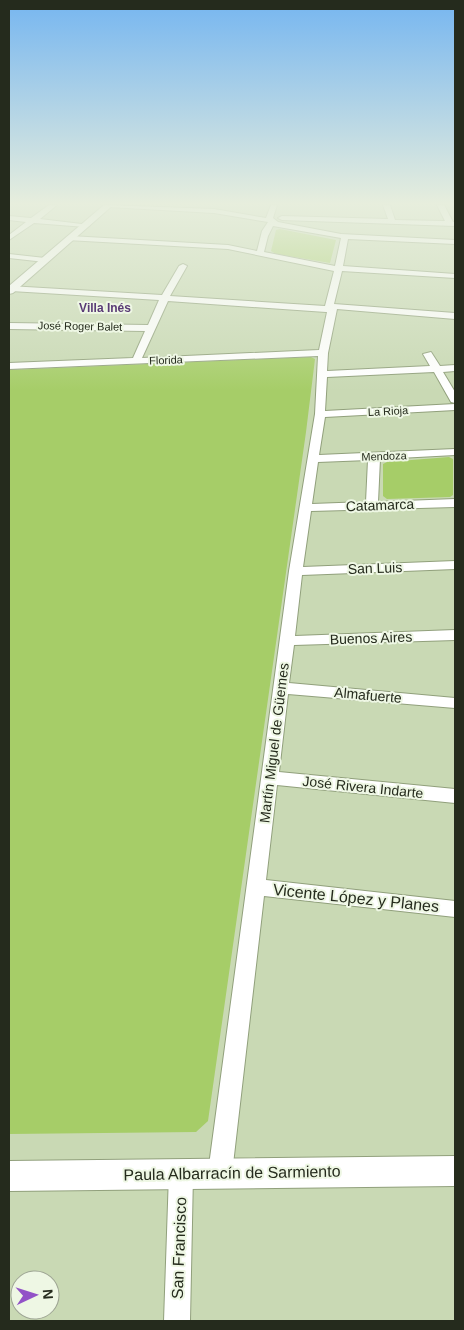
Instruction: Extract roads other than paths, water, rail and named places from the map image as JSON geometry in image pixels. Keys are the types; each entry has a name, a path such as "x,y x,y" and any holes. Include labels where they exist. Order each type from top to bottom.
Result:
{"main road":[{"path":"10,289 36,267"},
{"name":"Paula Albarracín de Sarmiento","path":"9,1176 455,1170"}],"street":[{"path":"136,361 165,298 182,267"},
{"path":"328,267 455,276"},
{"name":"Martín Miguel de Güemes","path":"220,1173 296,571 320,414 323,353 329,308 338,269"},
{"path":"10,289 455,316"},
{"name":"José Roger Balet","path":"9,326 151,328"},
{"name":"Florida","path":"9,366 323,353"},
{"path":"428,354 455,400"},
{"path":"323,374 455,368"},
{"name":"La Rioja","path":"320,414 455,407"},
{"name":"Mendoza","path":"313,459 455,452"},
{"path":"372,506 374,456"},
{"name":"Catamarca","path":"305,508 455,503"},
{"name":"San Luis","path":"296,571 455,565"},
{"name":"Buenos Aires","path":"287,641 455,635"},
{"name":"Almafuerte","path":"281,688 455,703"},
{"name":"José Rivera Indarte","path":"270,778 455,796"},
{"name":"Vicente López y Planes","path":"256,887 455,909"},
{"name":"San Francisco","path":"177,1321 181,1174"}],"district":[{"name":"Villa Inés","path":"105,308"}]}
